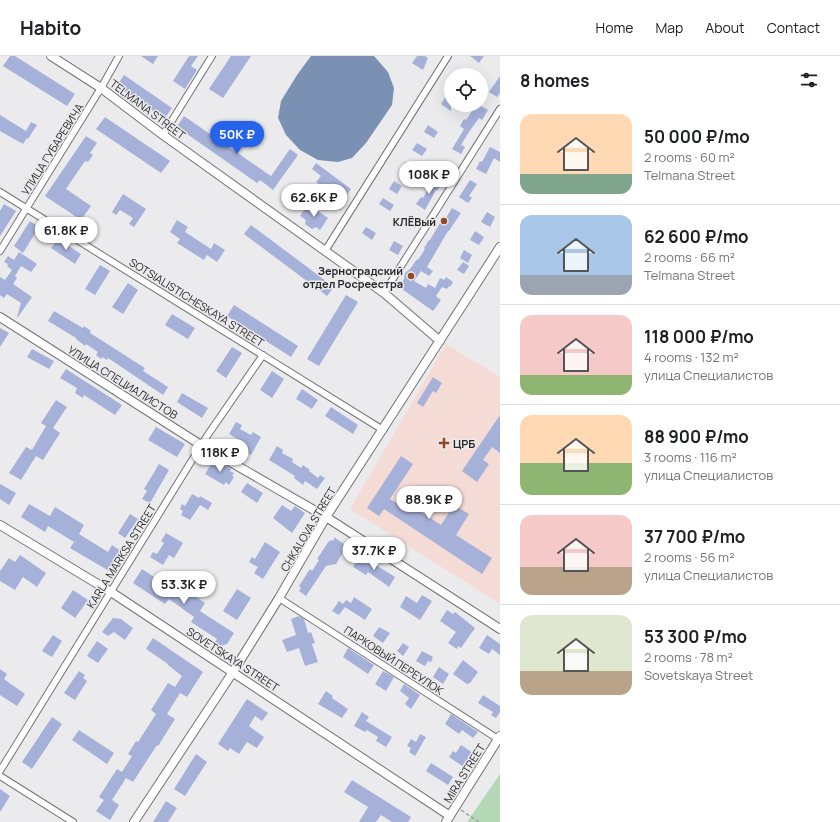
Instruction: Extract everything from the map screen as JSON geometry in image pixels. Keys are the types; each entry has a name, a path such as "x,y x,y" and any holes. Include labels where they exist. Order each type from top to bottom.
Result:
{"street":[{"name":"TELMANA STREET","path":"51,56 101,88 163,135 384,293 440,341"},
{"name":"УЛИЦА ГУБАРЕВИЧА","path":"0,251 101,88 119,56"},
{"path":"163,135 212,56"},
{"path":"325,252 448,56"},
{"path":"384,293 500,109"},
{"name":"SOTSIALISTICHESKAYA STREET","path":"0,192 383,430"},
{"name":"CHKALOVA STREET","path":"134,822 233,672 279,598 326,517 500,247"},
{"name":"УЛИЦА СПЕЦИАЛИСТОВ","path":"0,317 201,445 326,517 500,629"},
{"name":"KARLA MARKSA STREET","path":"0,771 201,445 263,355"},
{"name":"SOVETSKAYA STREET","path":"0,525 111,592 233,672 448,819"},
{"name":"ПАРКОВЫЙ ПЕРЕУЛОК","path":"279,598 499,738"},
{"name":"MIRA STREET","path":"448,819 499,738"},
{"path":"0,776 74,822"}],"path":[{"path":"456,807 479,822"}],"shaded area":[{"name":"ЦРБ","path":"446,344 500,377 500,604 350,509"}],"green space":[{"path":"500,774 500,822 467,822"}],"water":[{"path":"311,56 374,56 388,72 394,88 392,105 366,143 352,158 338,162 318,160 300,150 286,135 278,118 281,101"}],"building":[{"path":"10,56 15,56 75,94 67,106 3,66"},
{"path":"141,56 158,56 153,64"},
{"path":"189,56 198,56 191,66 197,70 185,89 173,81"},
{"path":"231,56 251,56 223,98 209,89"},
{"path":"417,56 425,56 428,58 423,70 412,63"},
{"path":"470,56 484,56 479,63"},
{"path":"124,75 172,108 164,119 117,86"},
{"path":"500,76 500,93 497,97 489,92"},
{"path":"444,99 444,106 441,104"},
{"path":"471,112 487,112 482,120 479,118 461,145 465,147 461,154 452,149 464,129 460,126 464,119 466,120"},
{"path":"0,115 26,131 31,122 37,125 23,144 0,131"},
{"path":"184,116 271,176 290,149 298,155 273,190 260,180 257,183 177,127"},
{"path":"105,117 170,161 161,173 96,129"},
{"path":"428,125 438,132 434,138 424,132"},
{"path":"86,136 97,143 90,153 93,155 88,162 85,161 66,189 91,206 81,220 45,196"},
{"path":"417,143 427,149 422,156 412,150"},
{"path":"490,147 500,152 500,162 494,158 486,174 476,169 480,161 482,162"},
{"path":"445,161 453,167 449,173 441,167"},
{"path":"405,162 414,168 410,174 401,168"},
{"path":"316,163 351,189 342,201 316,182 321,176 312,169"},
{"path":"434,179 441,184 425,210 416,204 421,197 423,198"},
{"path":"470,180 477,184 469,196 472,198 468,203 459,197"},
{"path":"394,181 402,186 397,194 389,189"},
{"path":"123,194 146,209 134,227 129,224 133,218 120,210 116,215 112,212"},
{"path":"383,198 394,205 390,211 379,204"},
{"path":"4,204 16,211 0,236 0,211"},
{"path":"308,204 328,218 320,230 316,227 312,229 305,224 306,220 300,216"},
{"path":"452,208 461,213 448,231 427,267 433,271 429,276 421,271 414,281 426,288 428,284 435,288 440,278 444,280 446,277 453,282 447,289 442,287 436,296 441,300 433,311 399,287 404,279 405,273 417,259 418,260 444,216 446,218"},
{"path":"487,212 495,217 490,227 481,222"},
{"path":"411,216 419,220 415,228 407,224"},
{"path":"177,220 188,227 185,232 211,249 214,243 225,250 217,262 207,255 204,260 177,243 180,239 170,232"},
{"path":"30,221 39,227 23,253 14,246"},
{"path":"251,225 334,287 327,296 244,234"},
{"path":"366,227 376,233 372,240 362,233"},
{"path":"475,231 484,237 479,245 470,240"},
{"path":"58,239 81,254 75,264 51,248"},
{"path":"394,241 403,246 398,255 389,250"},
{"path":"464,250 472,255 468,263 460,258"},
{"path":"19,252 37,264 31,272 21,266 15,276 17,278 13,284 32,297 17,317 21,303 7,294 4,298 0,295 0,277 5,280 12,270 7,266 8,264 4,262 8,256 14,260"},
{"path":"463,262 469,266 464,274 457,270"},
{"path":"100,265 110,271 95,295 85,289"},
{"path":"128,283 138,290 123,314 112,307"},
{"path":"346,295 358,302 319,366 307,359"},
{"path":"234,305 298,346 291,357 227,316"},
{"path":"54,311 83,328 84,326 91,331 90,333 145,368 143,371 168,387 163,395 108,358 107,360 102,357 101,359 96,355 98,352 86,344 85,346 76,338 48,321"},
{"path":"172,314 195,328 188,339 165,325"},
{"path":"0,328 9,333 0,347"},
{"path":"232,347 242,353 226,378 216,371"},
{"path":"32,349 54,361 49,369 27,357"},
{"path":"66,369 122,405 115,415 84,395 83,398 75,393 77,388 60,378"},
{"path":"272,371 284,379 272,398 260,390"},
{"path":"433,377 442,383 436,393 433,391 423,407 417,403"},
{"path":"302,389 318,400 312,409 296,399"},
{"path":"182,393 208,408 202,418 177,402"},
{"path":"56,400 67,407 53,428 60,433 43,460 36,456 21,480 9,473 26,447 32,450 46,426 41,423"},
{"path":"331,407 358,425 353,434 325,416"},
{"path":"500,415 500,453 492,447 483,460 489,464 477,482 462,471"},
{"path":"236,422 242,425 240,429 251,435 253,432 261,437 251,455 243,450 247,445 229,434"},
{"path":"156,427 185,444 177,457 148,440"},
{"path":"277,446 283,450 282,453 293,459 292,462 301,468 303,465 318,478 320,475 325,478 317,489 305,481 303,485 294,478 295,476 269,460"},
{"path":"401,456 413,464 390,499 406,509 409,504 441,525 454,505 469,514 456,535 492,558 482,574 384,509 379,516 367,508"},
{"path":"213,461 221,466 223,464 234,473 232,476 234,477 229,485 226,482 224,485 205,474"},
{"path":"159,464 169,470 150,503 142,499 147,491 144,489"},
{"path":"247,483 263,493 257,503 241,492"},
{"path":"0,484 16,493 9,505 0,499"},
{"path":"192,494 199,498 200,496 212,503 208,510 200,505 190,520 181,515 183,511 180,509 182,504 185,506"},
{"path":"29,504 50,516 55,507 84,525 79,534 108,552 112,545 121,551 109,571 70,548 74,542 48,526 45,532 21,517"},
{"path":"282,505 291,511 295,506 305,513 292,533 273,518"},
{"path":"130,514 138,519 125,538 118,533"},
{"path":"166,533 183,543 174,558 169,555 163,565 150,557 153,552 157,554 164,543 161,541"},
{"path":"334,537 347,546 336,564 326,566 306,596 299,591 301,588 299,586 310,569 312,571 319,560 317,559 329,541 334,540"},
{"path":"265,542 280,552 263,579 254,573 258,567 249,562 252,557 255,559"},
{"path":"20,555 46,573 37,587 23,577 15,590 0,581 0,571 9,558 15,562"},
{"path":"360,555 395,577 389,587 368,572 366,575 353,567"},
{"path":"142,569 169,587 173,582 205,603 200,611 234,633 227,644 221,646 215,642 217,639 191,622 194,617 169,599 165,604 133,583"},
{"path":"237,589 251,598 237,620 223,611"},
{"path":"73,590 88,600 75,618 61,608"},
{"path":"422,595 432,601 420,620 400,607 406,596 417,603"},
{"path":"354,597 372,609 365,620 345,607 339,615 332,611 339,601 343,604 346,600 351,603"},
{"path":"447,610 453,614 455,612 475,628 461,648 458,646 457,649 448,643 456,632 440,621"},
{"path":"299,616 304,619 308,633 311,632 315,643 312,644 318,662 305,666 299,648 287,652 282,640 296,635 291,619"},
{"path":"113,618 121,619 133,628 125,640 114,632 108,636 102,632"},
{"path":"379,627 390,633 383,643 373,636"},
{"path":"53,635 62,641 52,657 42,651"},
{"path":"487,635 500,644 500,655 492,649 489,654 479,648"},
{"path":"153,638 203,672 187,697 180,693 167,714 175,719 133,782 126,778 112,800 119,805 110,820 96,811 104,800 99,797 117,769 122,772 132,756 128,754 136,741 138,742 156,714 151,710 168,683 175,687 182,676 168,664 146,649"},
{"path":"97,641 108,649 98,663 87,656"},
{"path":"403,643 409,647 403,656 397,651"},
{"path":"348,648 374,665 368,674 343,657"},
{"path":"422,651 433,657 431,662 428,661 425,666 416,661"},
{"path":"463,660 478,672 470,683 467,684 453,674"},
{"path":"439,667 449,674 443,684 433,677"},
{"path":"0,669 7,674 4,679 25,694 17,706 0,695"},
{"path":"79,671 85,675 83,678 87,681 75,700 64,693"},
{"path":"383,671 394,677 386,691 375,684"},
{"path":"404,684 420,695 411,709 405,704 409,698 400,691"},
{"path":"326,691 333,696 332,698 348,709 342,718 318,704"},
{"path":"483,695 500,706 500,712 496,718 491,715 493,712 478,703"},
{"path":"247,699 268,713 262,721 255,716 249,726 264,737 257,748 247,742 239,754 230,748 228,751 218,744"},
{"path":"362,712 369,717 366,721 392,737 386,747 376,741 378,737 367,730 365,732 354,726"},
{"path":"451,714 478,732 473,738 462,730 459,734 445,724"},
{"path":"52,717 62,724 32,769 22,762"},
{"path":"79,730 114,753 107,764 72,740"},
{"path":"420,734 426,737 415,756 409,752 411,748 407,746 411,739 416,742"},
{"path":"461,745 473,753 464,767 449,757 453,751 456,753"},
{"path":"196,754 207,762 185,796 174,789"},
{"path":"431,763 453,777 448,785 426,771"},
{"path":"352,780 411,817 408,822 392,822 381,815 376,822 359,822 368,807 344,792"},
{"path":"0,789 10,796 0,812"},
{"path":"166,801 177,808 168,822 153,822"}],"place":[{"name":"КЛЁВый","path":"444,221"},
{"name":"Зерноградский отдел Росреестра","path":"411,276"},
{"name":"ЦРБ","path":"444,443"}]}
